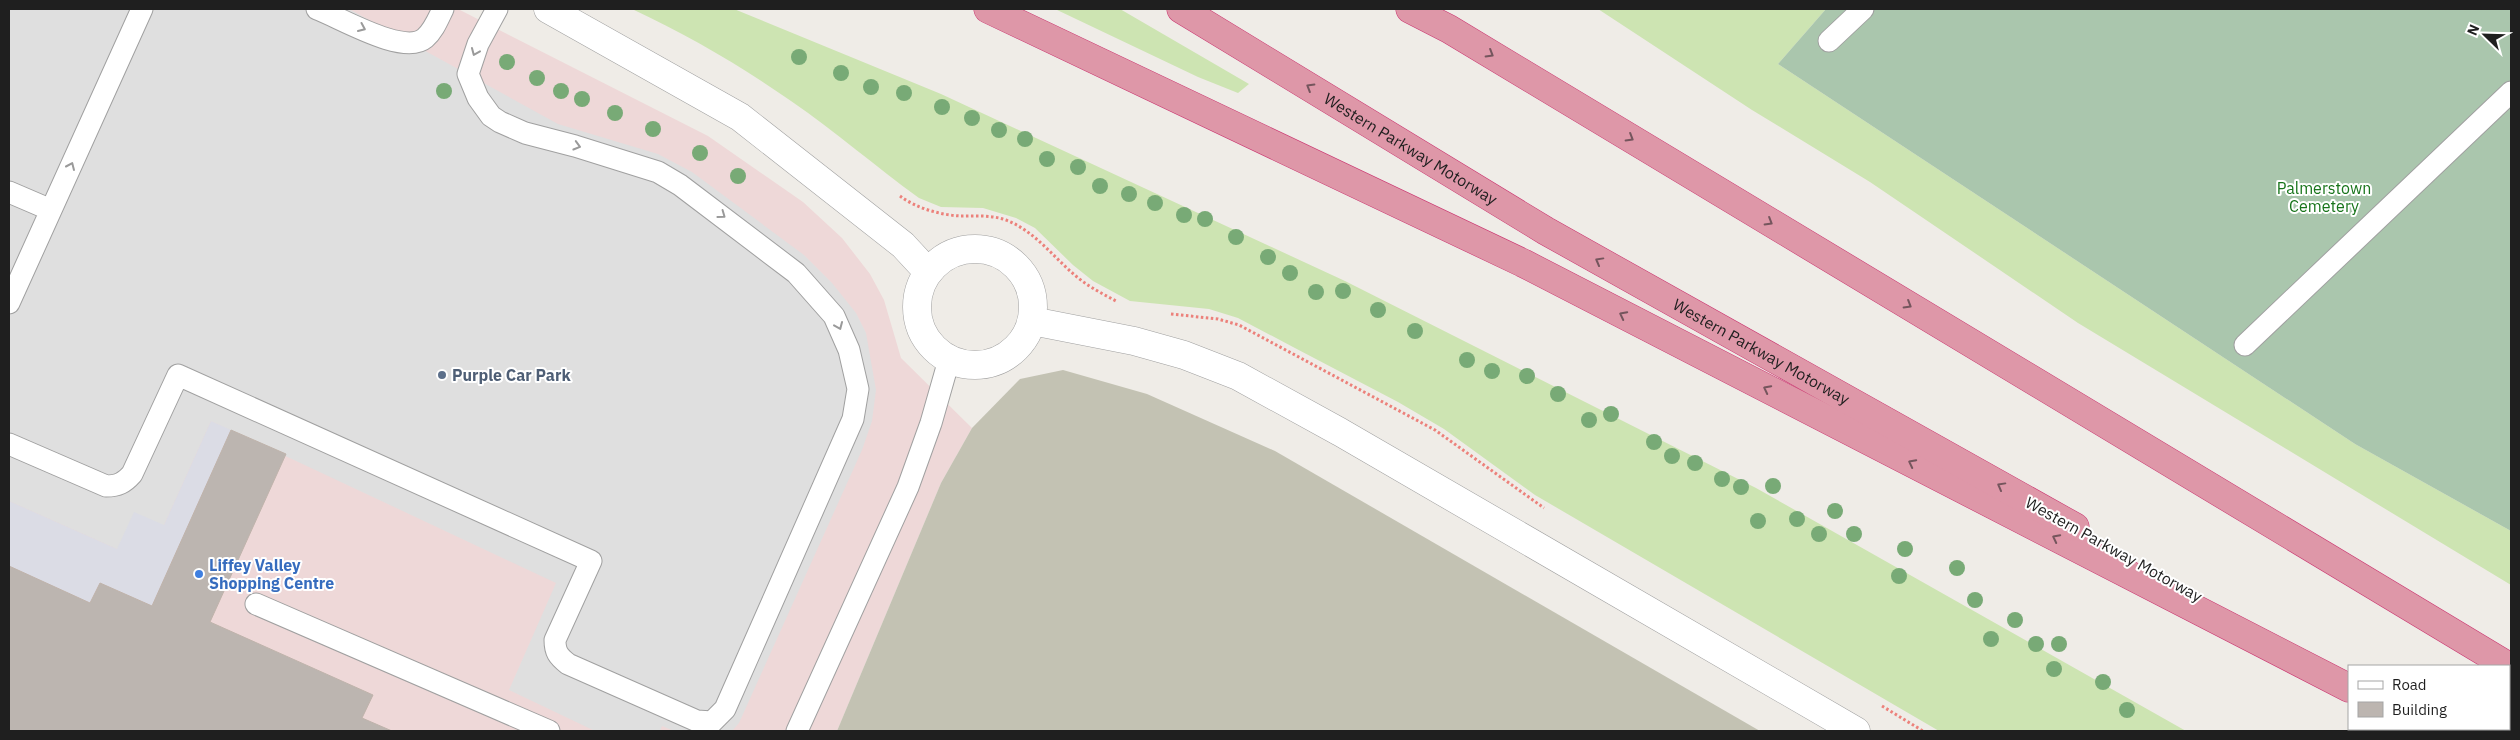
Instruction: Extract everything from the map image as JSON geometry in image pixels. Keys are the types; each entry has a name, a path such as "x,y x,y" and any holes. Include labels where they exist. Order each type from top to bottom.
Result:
{"highway":[{"path":"988,9 1514,259 2348,687"},
{"name":"Western Parkway Motorway","path":"1181,9 1546,232 2348,679"},
{"path":"1410,9 1449,29 2506,665"},
{"path":"1421,9 1449,29"}],"street":[{"path":"548,9 740,117 903,245 928,272"},
{"path":"981,248 1000,254 1017,265 1028,282 1034,301 1032,321 1025,339 1012,354 995,363 975,366 949,360 939,354 927,341 919,324 916,306 919,288 928,272 943,258 961,250 981,248"},
{"path":"1032,321 1134,341 1184,355 1238,376 1340,432 1856,731"}],"lane":[{"path":"9,303 142,9"},
{"path":"318,9 384,37 398,42 413,43 424,39 434,27 443,9"},
{"path":"9,444 106,486 116,486 124,483 132,474 178,375 591,561 556,640 555,649 559,657 568,664 698,721 712,722 725,709 853,419 858,389 849,350 834,316 796,273 680,185 658,172 525,132 490,116 478,98 468,74 478,44 497,9"},
{"path":"1829,41 1863,9"},
{"path":"2245,346 2511,92"},
{"path":"9,192 51,210"},
{"path":"797,731 908,487 931,423 949,360"},
{"path":"256,604 549,731"}],"shaded area":[{"name":"Purple Car Park","path":"9,9 458,9 708,136 803,202 842,238 870,274 884,300 901,358 972,428 941,483 837,731 9,731"},
{"name":"Purple Car Park","path":"9,9 349,9 558,124 658,154 692,172 804,255 832,283 856,313 866,333 876,390 872,421 862,450 739,723 732,731 674,731 662,726 660,731 595,731 509,690 556,583 211,421 164,525 117,549 9,501"},
{"path":"1063,370 1147,394 1275,451 1760,731 837,731 941,483 972,428 1020,379"},
{"path":"211,421 231,430 152,606 100,583 90,603 9,566 9,501 117,549 134,512 164,525"}],"green space":[{"path":"632,9 734,9 941,94 1345,281 1756,488 2186,731 1939,731 1535,495 1444,429 1398,402 1238,318 1209,309 1130,301 1093,281 1073,265 1035,228 1016,218 983,208 941,207 919,198 824,124 772,88 694,40"},
{"path":"1055,9 1120,9 1249,84 1238,93 1198,77"},
{"path":"1598,9 1826,9 1778,64 2355,444 2511,531 2511,585 2078,323 1870,182 1752,110"},
{"name":"Palmerstown Cemetery","path":"1826,9 2511,9 2511,531 2355,444 1778,64"}],"building":[{"name":"Liffey Valley Shopping Centre","path":"231,430 286,454 210,622 373,695 362,718 392,731 9,731 9,566 90,603 100,583 152,606"}],"place":[{"name":"Purple Car Park","path":"442,375"},
{"name":"Liffey Valley Shopping Centre","path":"199,574"}]}
